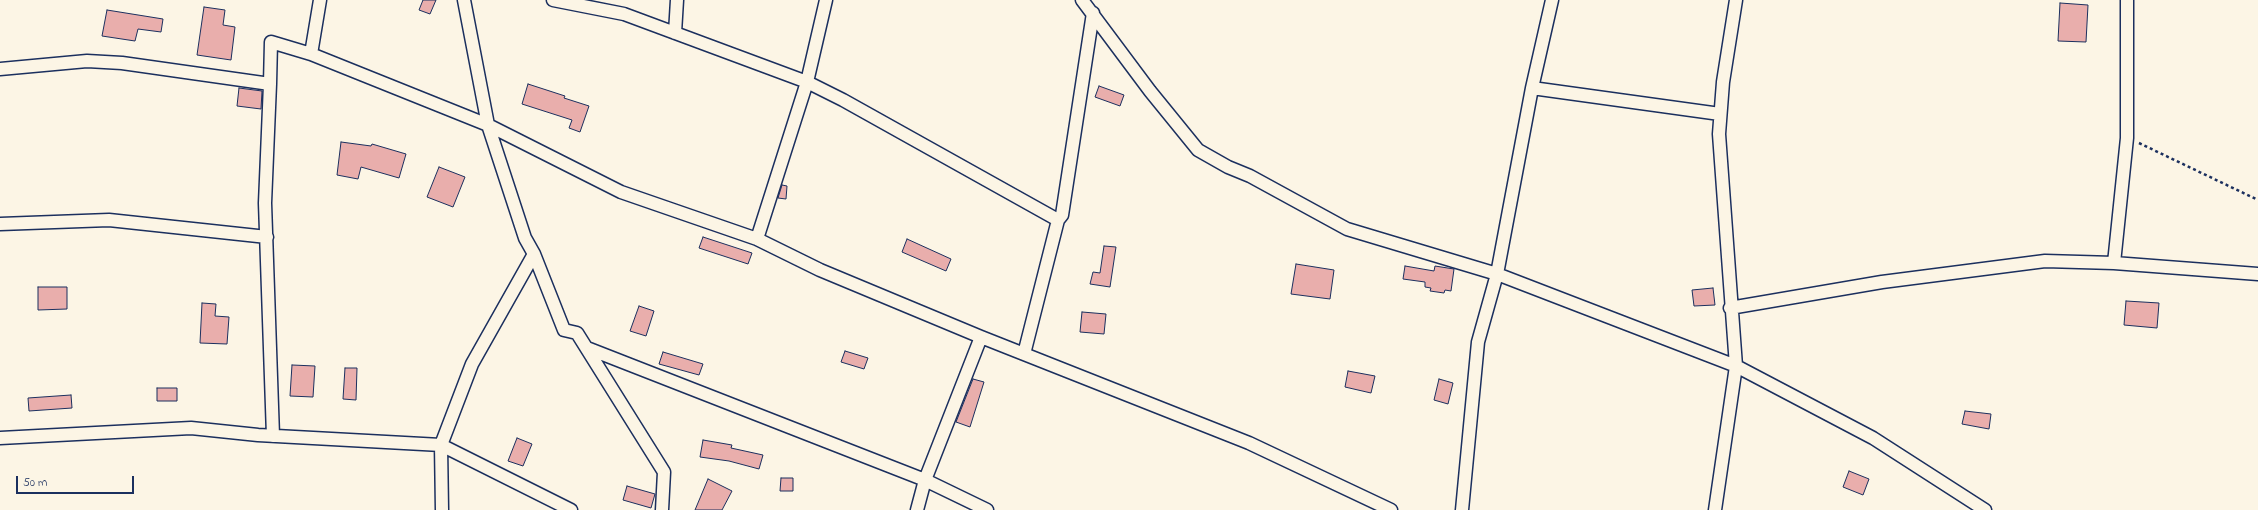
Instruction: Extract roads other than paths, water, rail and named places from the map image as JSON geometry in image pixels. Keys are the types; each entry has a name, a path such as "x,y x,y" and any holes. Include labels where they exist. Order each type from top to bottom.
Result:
{"street":[{"path":"311,54 320,0"},
{"path":"464,0 488,125 525,238 534,254 564,330 578,333 664,472 662,510"},
{"path":"554,0 624,14 807,82 850,104 1058,220"},
{"path":"675,33 677,0"},
{"path":"757,239 807,82 826,0"},
{"path":"1082,0 1150,91 1198,150 1347,229 1497,274 1736,366 1873,438 1985,510"},
{"path":"1462,510 1478,342 1497,274 1532,88 1552,0"},
{"path":"1715,510 1736,366 1730,308 1719,134 1720,114 1736,0"},
{"path":"2114,263 2127,138 2127,0"},
{"path":"1024,354 1058,220 1062,214 1093,14"},
{"path":"273,436 265,203 271,42 311,54 488,125 620,192 757,239 820,270 981,337 1249,443 1391,510"},
{"path":"0,69 87,61 122,63 270,84"},
{"path":"1532,88 1720,114"},
{"path":"0,224 109,220 267,237"},
{"path":"442,510 441,445 472,364 534,254"},
{"path":"1730,308 1882,282 2045,261 2114,263 2258,274"},
{"path":"917,510 925,480 981,337"},
{"path":"587,348 925,480 987,510"},
{"path":"0,438 191,428 273,436 441,445 571,510"}]}
